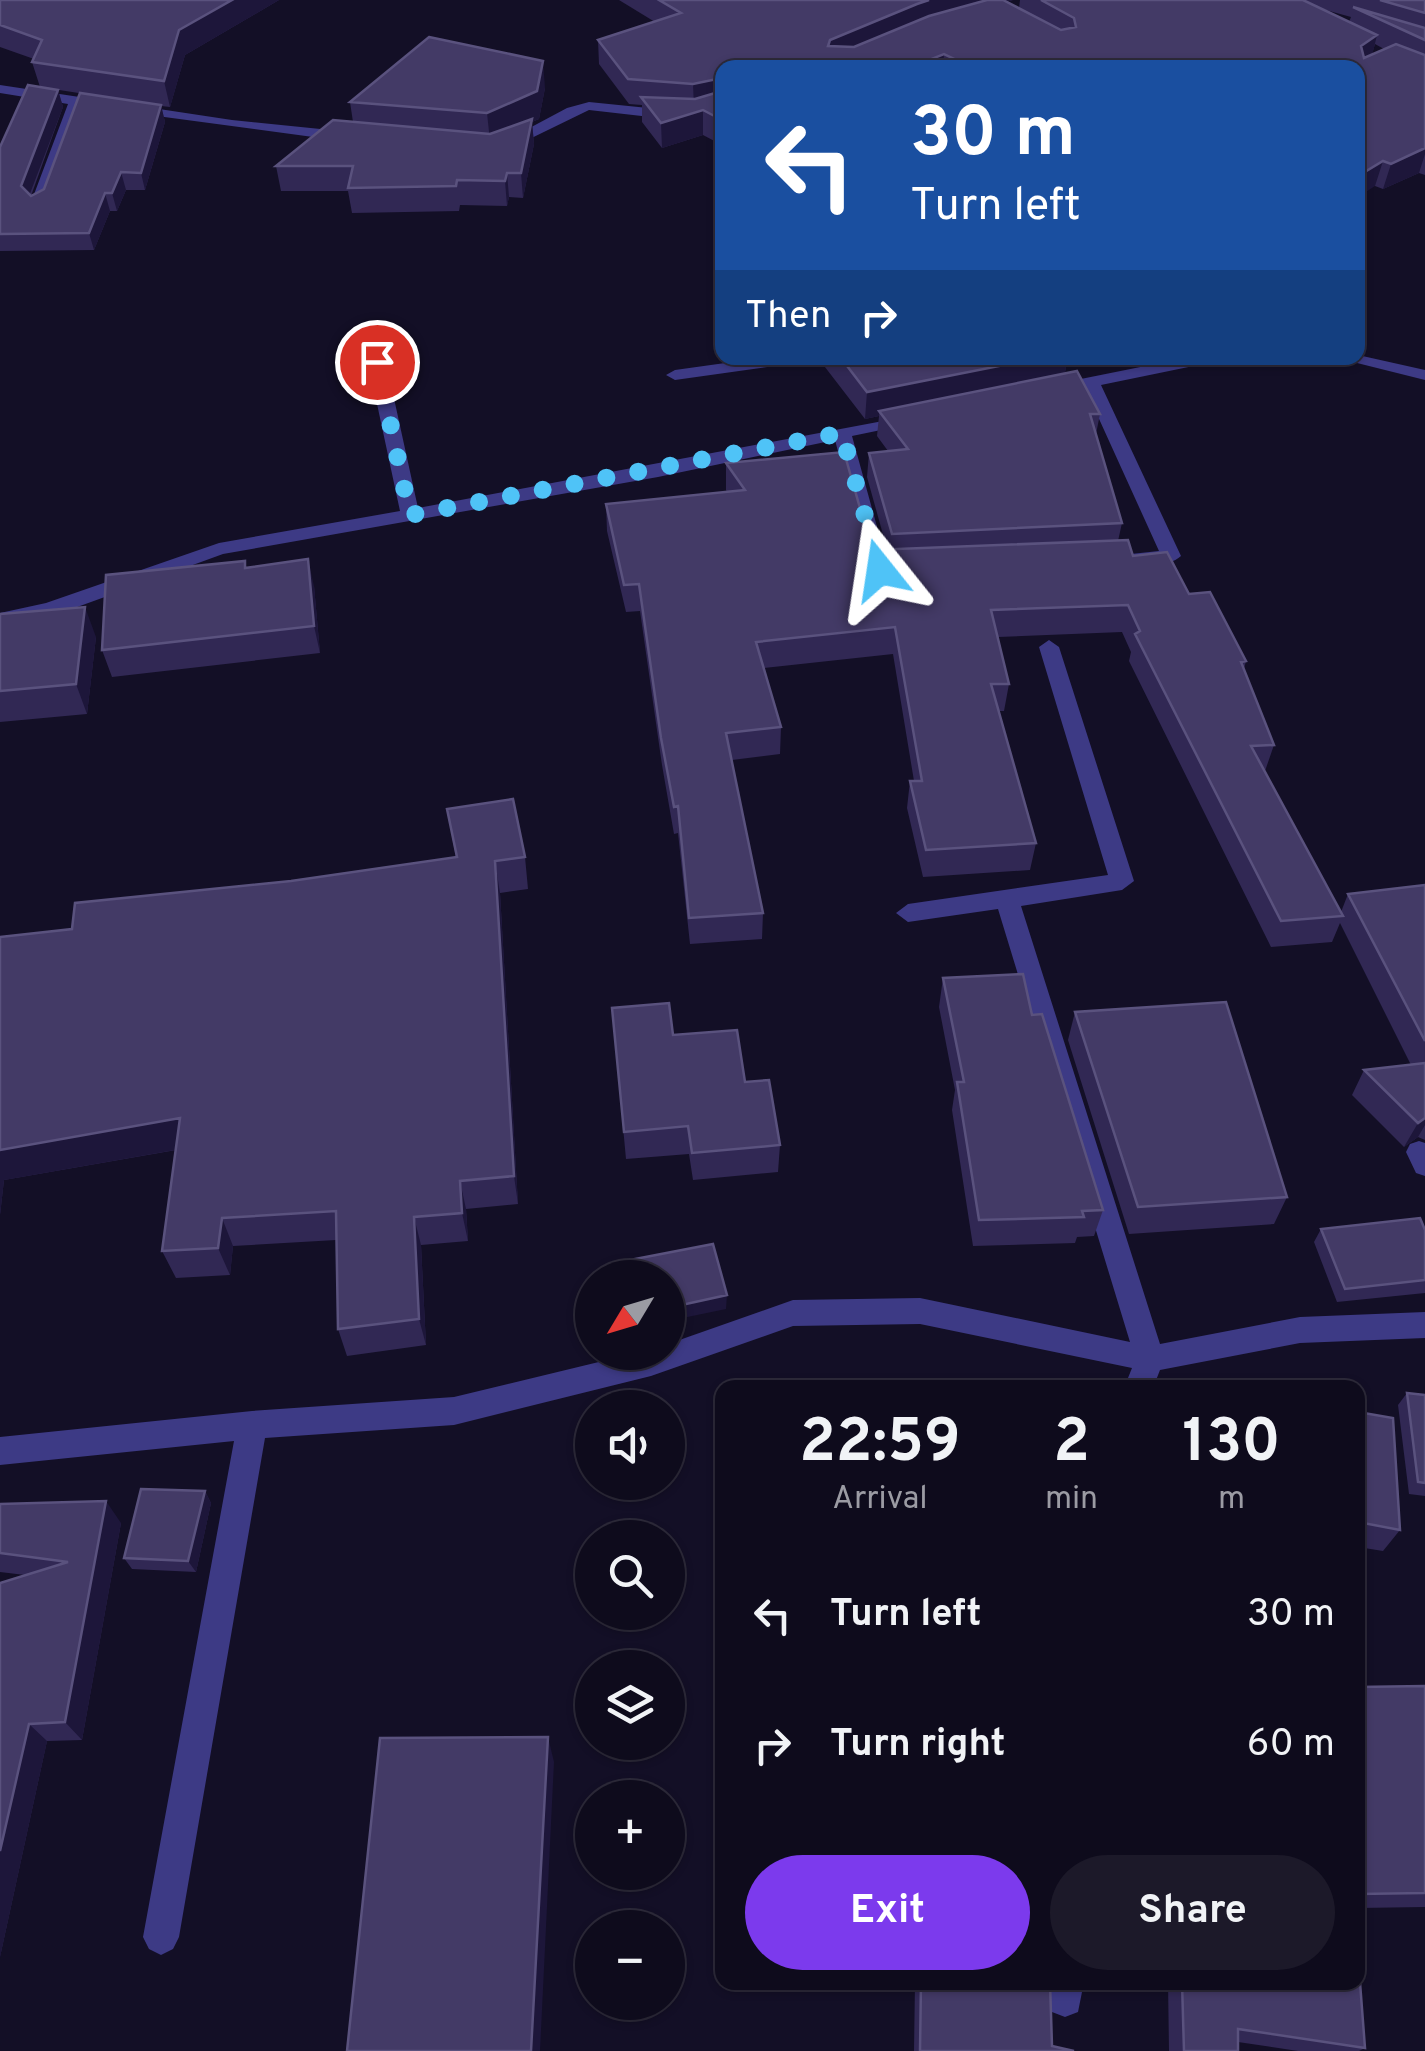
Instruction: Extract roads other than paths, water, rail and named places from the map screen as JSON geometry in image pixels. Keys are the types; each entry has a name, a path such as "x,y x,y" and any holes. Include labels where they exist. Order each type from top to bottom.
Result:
{"street":[{"path":"0,89 360,138"},
{"path":"38,205 76,101"},
{"path":"494,150 528,137 586,105 657,116 694,116 715,111"},
{"path":"377,362 410,515"},
{"path":"1365,362 1425,375"},
{"path":"675,375 746,365"},
{"path":"1121,365 1129,374"},
{"path":"1034,394 1173,365"},
{"path":"1091,382 1170,556 1112,559"},
{"path":"0,620 51,610 219,549 938,413"},
{"path":"842,433 880,570 918,568"},
{"path":"908,913 1122,881 1049,647"},
{"path":"1008,900 1150,1359 1141,1380"},
{"path":"0,1451 252,1425 454,1411 651,1362 792,1313 920,1311 1150,1359 1300,1330 1425,1325"},
{"path":"161,1936 252,1425"}]}
